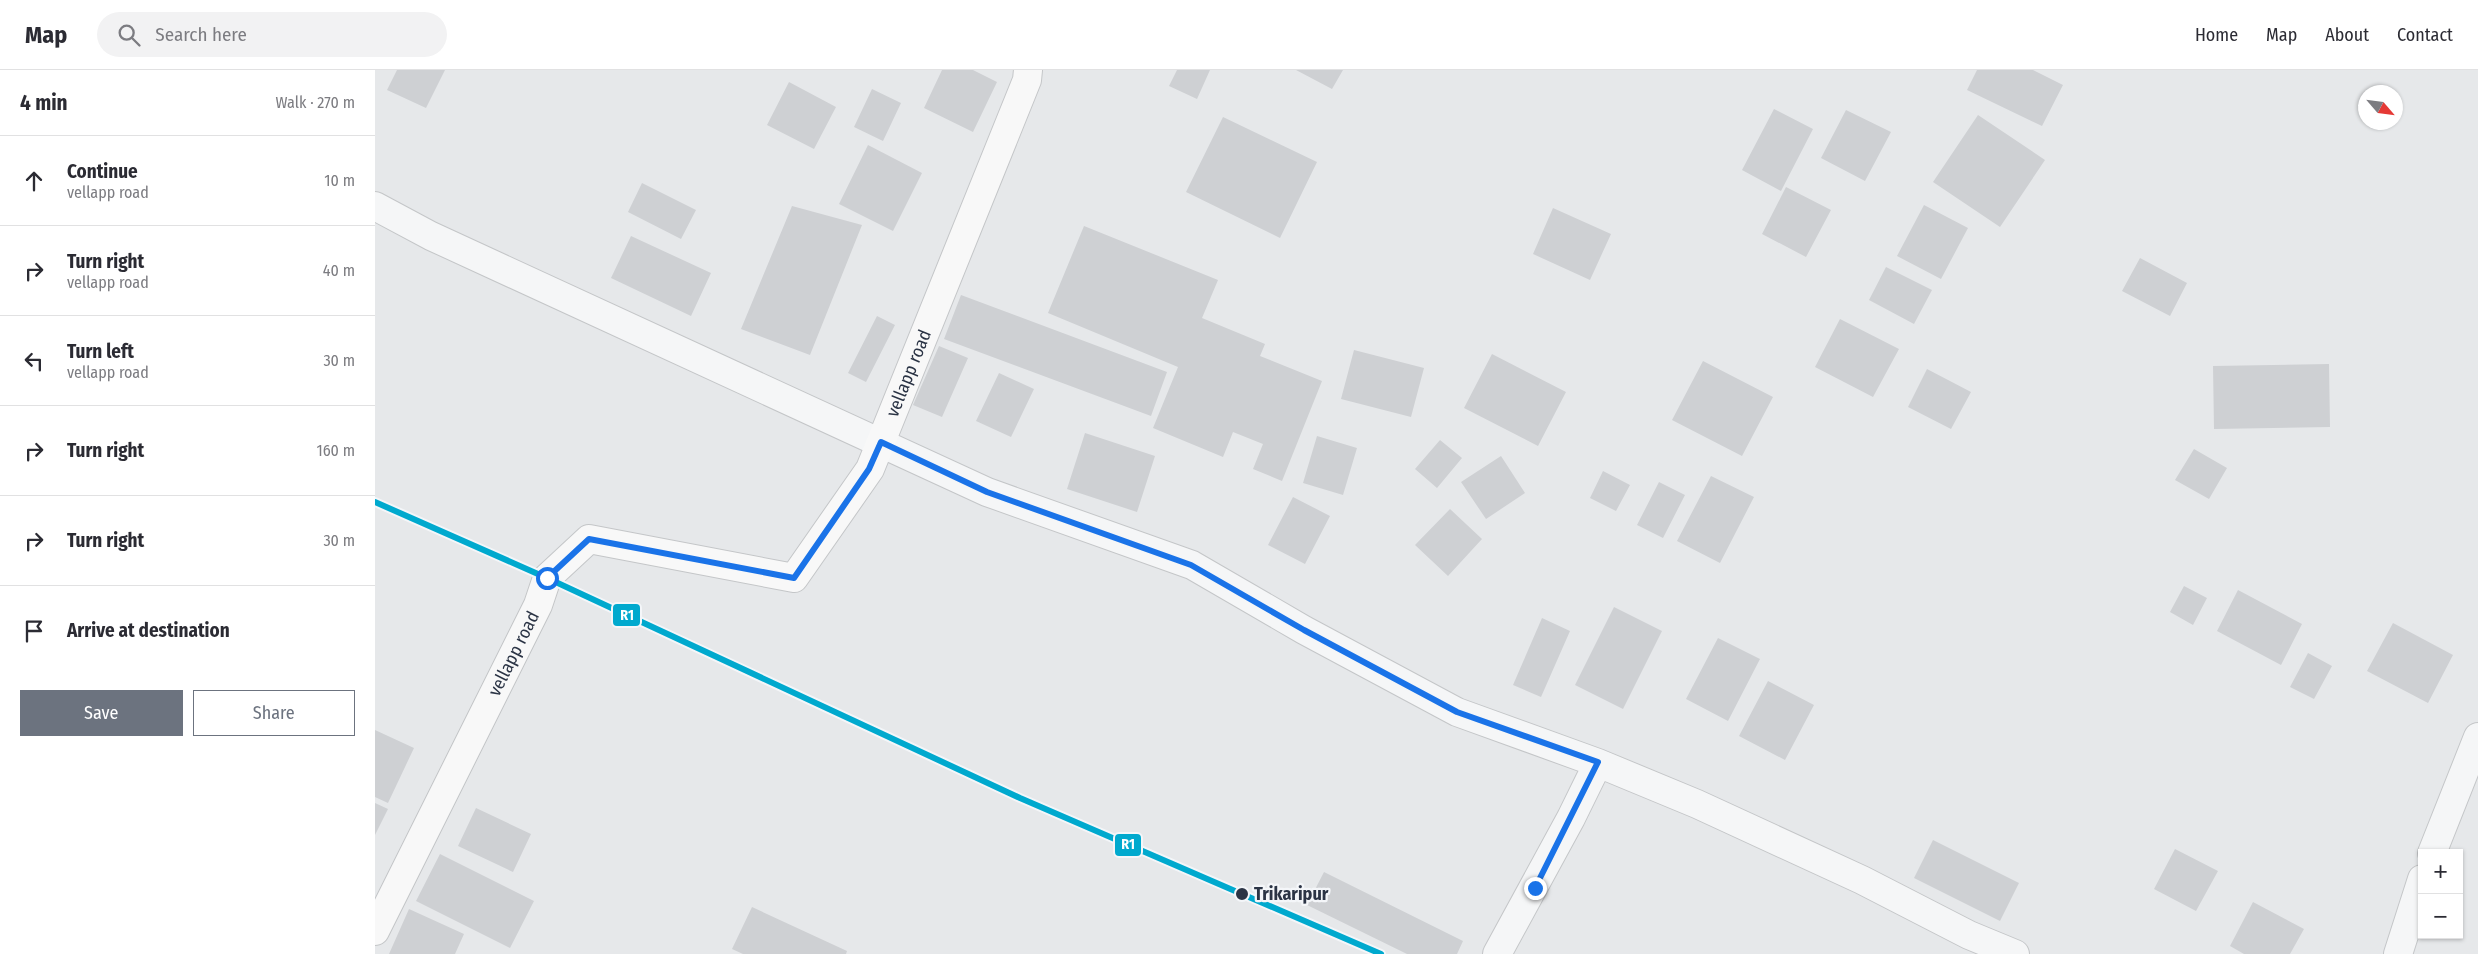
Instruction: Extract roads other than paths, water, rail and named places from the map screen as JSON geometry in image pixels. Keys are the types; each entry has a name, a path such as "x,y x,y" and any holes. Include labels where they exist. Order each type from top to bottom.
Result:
{"main road":[{"name":"vellapp road","path":"375,931 539,605 547,578 589,539 794,578 869,469 1027,80 1028,70"}],"street":[{"path":"375,206 431,236 987,492 1191,565 1304,630 1457,712 1598,762 1697,804 1862,880 1969,935 2015,954"},
{"path":"2434,849 2478,737"},
{"path":"1497,954 1571,818 1598,762"},
{"path":"2397,954 2418,891"}],"place":[{"name":"Trikaripur","path":"1242,894"}]}
